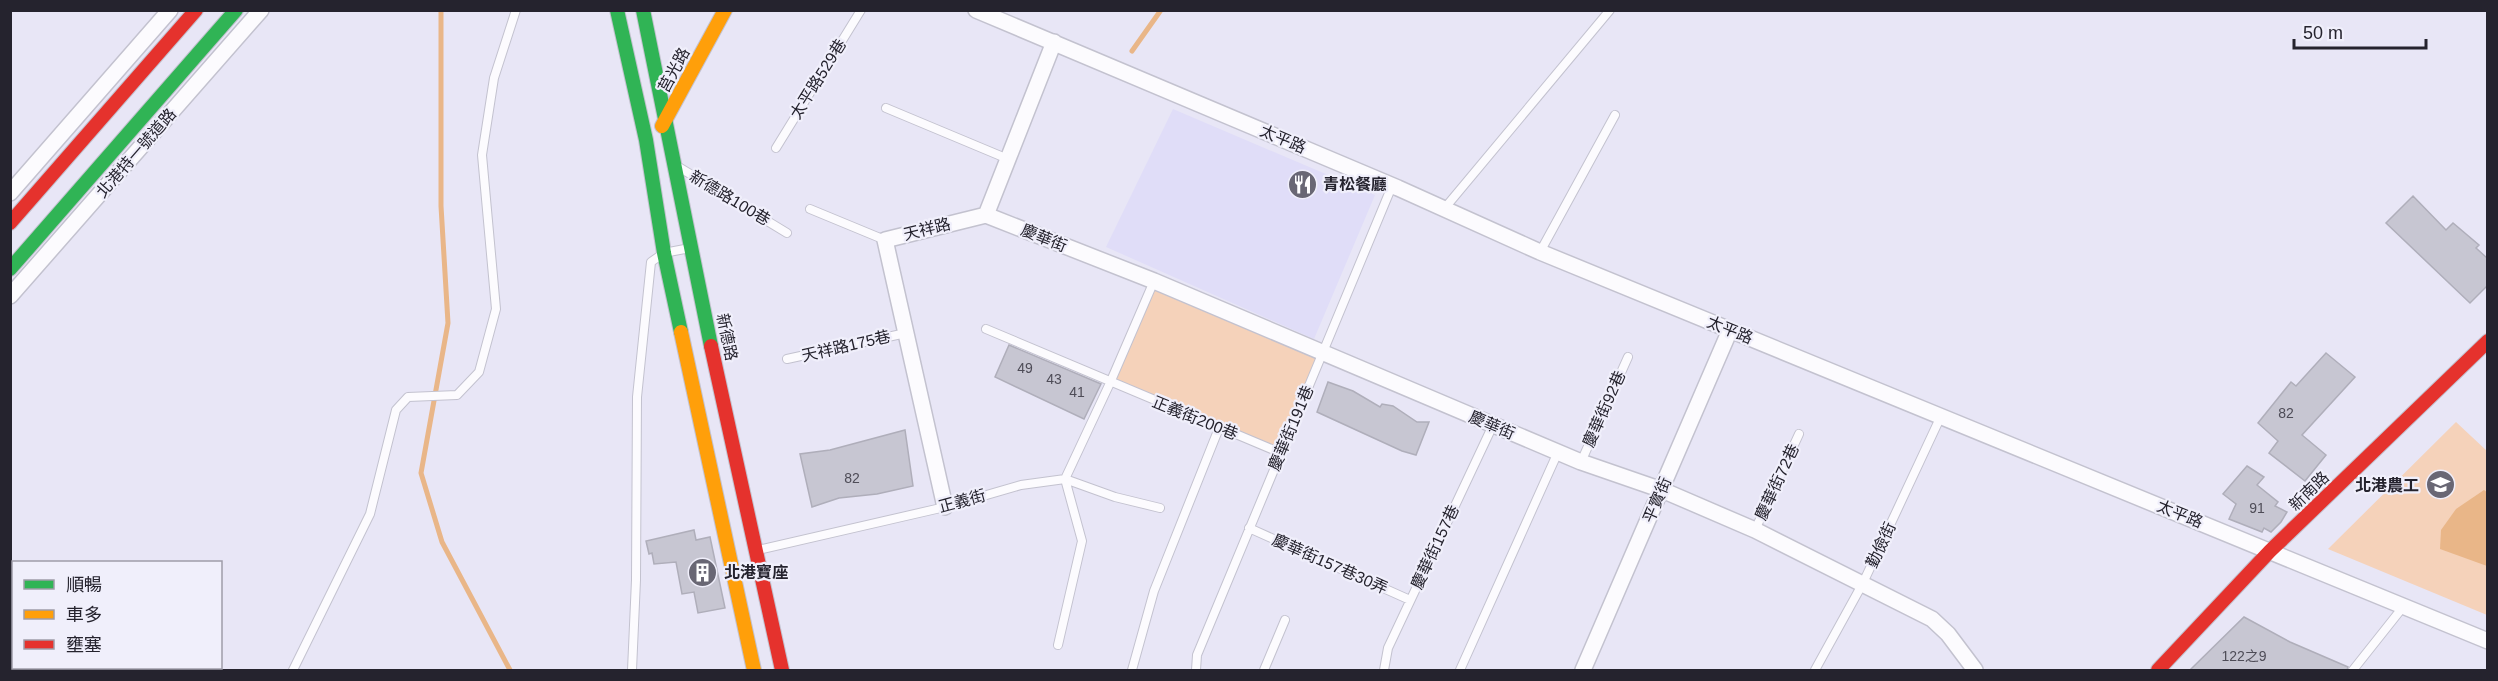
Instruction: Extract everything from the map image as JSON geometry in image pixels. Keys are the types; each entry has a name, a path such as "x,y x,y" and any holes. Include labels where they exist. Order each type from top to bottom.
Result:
{"main road":[{"path":"10,223 196,10"},
{"name":"北港特一號道路","path":"10,269 236,10"},
{"path":"617,10 646,140 664,253 754,670"},
{"name":"新德路","path":"643,10 690,248 782,670"},
{"name":"莒光路","path":"646,140 666,122 725,10"},
{"name":"新南路","path":"2158,670 2270,551 2487,341"}],"street":[{"path":"10,193 170,10"},
{"name":"北港特一號道路","path":"10,296 261,10"},
{"name":"太平路","path":"976,10 1392,186 1540,252 2487,641"},
{"path":"986,214 1054,42"},
{"name":"天祥路","path":"945,507 885,240 986,214"},
{"name":"慶華街","path":"986,214 1154,281 1581,462 1662,490 1755,530 1932,619 1948,634 1975,670"},
{"name":"平實街","path":"1583,670 1730,330"}],"lane":[{"path":"293,670 370,514 396,410 408,397 456,395 479,372 496,309 482,155 494,78 516,10"},
{"name":"太平路529巷","path":"776,148 861,10"},
{"path":"1444,209 1610,10"},
{"path":"886,108 1008,159"},
{"path":"1540,252 1615,115"},
{"name":"新德路100巷","path":"674,164 787,233"},
{"name":"慶華街191巷","path":"1196,670 1197,655 1392,186"},
{"path":"810,209 885,240"},
{"path":"632,670 636,580 637,397 651,262 664,253 690,248"},
{"path":"1058,645 1082,541 1065,478 1110,383 1154,281"},
{"path":"986,329 1110,383"},
{"name":"天祥路175巷","path":"787,359 906,333"},
{"name":"慶華街92巷","path":"1581,462 1628,357"},
{"name":"正義街200巷","path":"1110,383 1281,453"},
{"name":"勤儉街","path":"1815,670 1863,583 1941,416"},
{"name":"慶華街157巷","path":"1384,670 1388,648 1493,425"},
{"path":"1132,670 1154,591 1219,428"},
{"name":"慶華街72巷","path":"1755,530 1799,434"},
{"path":"1460,670 1558,452"},
{"path":"1065,478 1115,497 1160,508"},
{"name":"正義街","path":"757,550 945,507 1021,485 1065,478"},
{"name":"慶華街157巷30弄","path":"1249,528 1410,600"},
{"path":"2354,670 2403,606"},
{"path":"1264,670 1285,620"}],"shaded area":[{"path":"1173,109 1375,195 1314,339 1106,247"},
{"path":"1154,281 1323,353 1281,453 1110,383"},
{"name":"北港農工","path":"2456,422 2487,451 2487,615 2328,549"},
{"path":"2484,490 2488,493 2487,566 2440,549 2441,530 2456,509"}],"building":[{"path":"2413,196 2446,230 2453,223 2479,245 2476,248 2487,258 2487,286 2470,303 2386,223"},
{"path":"1009,345 1101,384 1084,419 995,377"},
{"path":"2326,353 2355,377 2302,435 2326,455 2305,481 2269,453 2278,441 2258,423 2291,382 2296,386"},
{"path":"1328,382 1353,391 1380,407 1382,404 1393,406 1417,422 1429,422 1416,455 1402,451 1317,412"},
{"path":"905,430 913,486 877,494 839,498 812,507 800,454 830,450"},
{"path":"2247,466 2264,477 2257,485 2278,502 2275,506 2287,512 2271,532 2264,528 2262,532 2229,519 2236,504 2223,494"},
{"name":"北港寶座","path":"694,530 696,540 710,537 725,608 698,613 694,592 682,594 676,562 654,564 652,553 649,554 646,541"},
{"path":"2244,617 2290,642 2348,667 2347,670 2190,670"}],"waterway":[{"path":"441,10 441,206 448,323 421,473 442,542 510,670"},
{"path":"1132,51 1161,10"}],"traffic: fast":[{"path":"10,269 236,10"},
{"path":"617,10 646,140 664,253 681,332"},
{"path":"643,10 711,346"}],"traffic: slow":[{"path":"662,126 725,10"},
{"path":"681,332 754,670"}],"traffic: jam":[{"path":"10,223 196,10"},
{"path":"2158,670 2270,551 2488,341"},
{"path":"711,346 782,670"}],"place":[{"name":"青松餐廳","path":"1302,184"},
{"name":"北港農工","path":"2440,485"},
{"name":"北港寶座","path":"703,572"}]}
